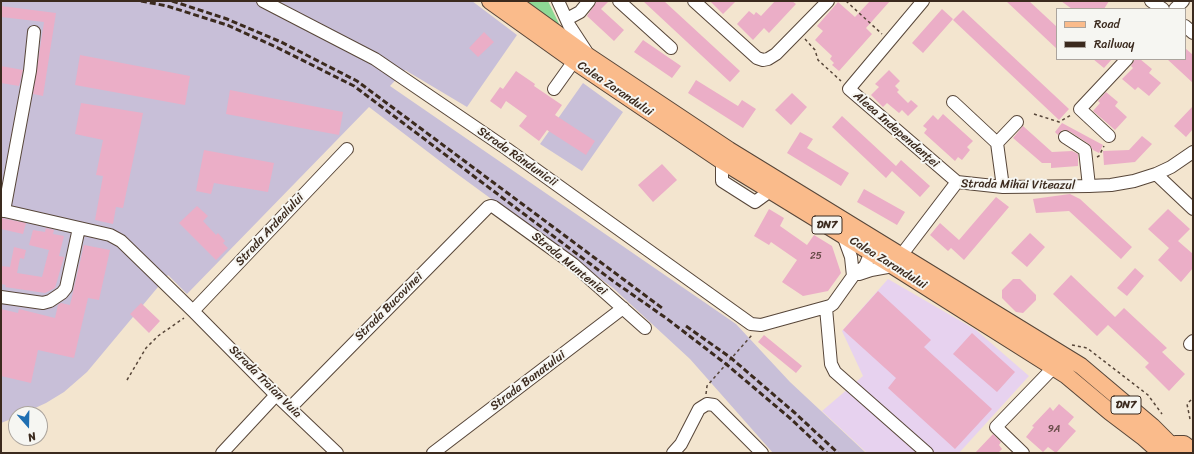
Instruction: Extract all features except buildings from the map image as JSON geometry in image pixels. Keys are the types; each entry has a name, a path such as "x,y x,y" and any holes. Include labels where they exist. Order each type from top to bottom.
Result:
{"main road":[{"name":"Calea Zarandului","path":"490,1 729,150 874,247 1081,366 1177,447"},
{"name":"Calea Zarandului","path":"512,1 581,59 722,161 843,235 874,247"},
{"name":"Calea Zarandului","path":"897,261 1067,376 1110,412 1177,447"}],"street":[{"name":"Strada Rândunicii","path":"263,1 376,59 507,149 748,322 754,325 761,325"},
{"path":"554,89 581,59 558,1"},
{"path":"566,19 580,12 589,1"},
{"path":"619,1 671,48"},
{"path":"694,1 757,58 763,60 776,54 828,1"},
{"name":"Aleea Independenței","path":"923,1 849,89 957,182"},
{"path":"1151,1 1162,8"},
{"path":"3,210 30,71 34,32"},
{"path":"1110,136 1080,109 1126,60"},
{"path":"953,102 997,143 1004,187"},
{"path":"997,143 1017,122"},
{"path":"1065,137 1085,150 1089,186"},
{"name":"Strada Ardealului","path":"193,311 346,149"},
{"name":"Strada Mihai Viteazul","path":"897,261 957,182 1004,187 1111,185 1134,181 1156,174 1171,167 1193,152"},
{"path":"1156,174 1193,209"},
{"name":"Strada Munteniei","path":"488,207 494,207 573,264 645,328"},
{"name":"Strada Bucovinei","path":"290,408 488,207"},
{"name":"Strada Traian Vuia","path":"3,210 110,235 121,241 276,395 337,453"},
{"path":"1,297 43,303 50,301 62,293 66,288 79,228"},
{"path":"843,235 851,257 853,276"},
{"path":"761,325 826,308 833,304 853,276 858,261 874,247"},
{"path":"853,276 897,261"},
{"name":"Strada Banatului","path":"433,453 623,308"},
{"path":"826,308 831,364 835,372 927,453"},
{"path":"1023,453 996,427 1054,367"},
{"path":"222,453 276,395"},
{"path":"673,453 681,444 699,408 707,404 717,408 762,453"}],"path":[{"path":"846,1 890,40"},
{"path":"798,32 815,50 818,60 849,89"},
{"path":"1034,114 1059,122 1080,109"},
{"path":"1086,163 1099,156 1110,136"},
{"path":"128,380 146,348 158,336 193,311"},
{"path":"707,404 705,392 707,386 761,325"},
{"path":"1072,345 1087,348 1148,395 1162,414"},
{"path":"1190,419 1187,404 1193,398"}],"shaded area":[{"path":"1,1 472,1 517,35 467,107 405,70 390,86 736,324 790,382 866,453 773,453 690,359 613,288 449,168 369,107 187,294 168,275 87,372 64,392 39,406 8,406 8,420 1,423"},
{"path":"583,83 623,112 582,171 540,144"},
{"path":"888,279 976,330 1029,376 959,453 867,453 822,411 863,376 842,331"}],"green space":[{"path":"525,1 548,1 562,30"}],"railway":[{"path":"141,1 167,6 227,25 276,47 354,86 726,364 791,419 827,453"},
{"path":"172,1 227,19 281,42 357,81 662,308"},
{"path":"686,326 731,358 795,413 838,453"}]}
